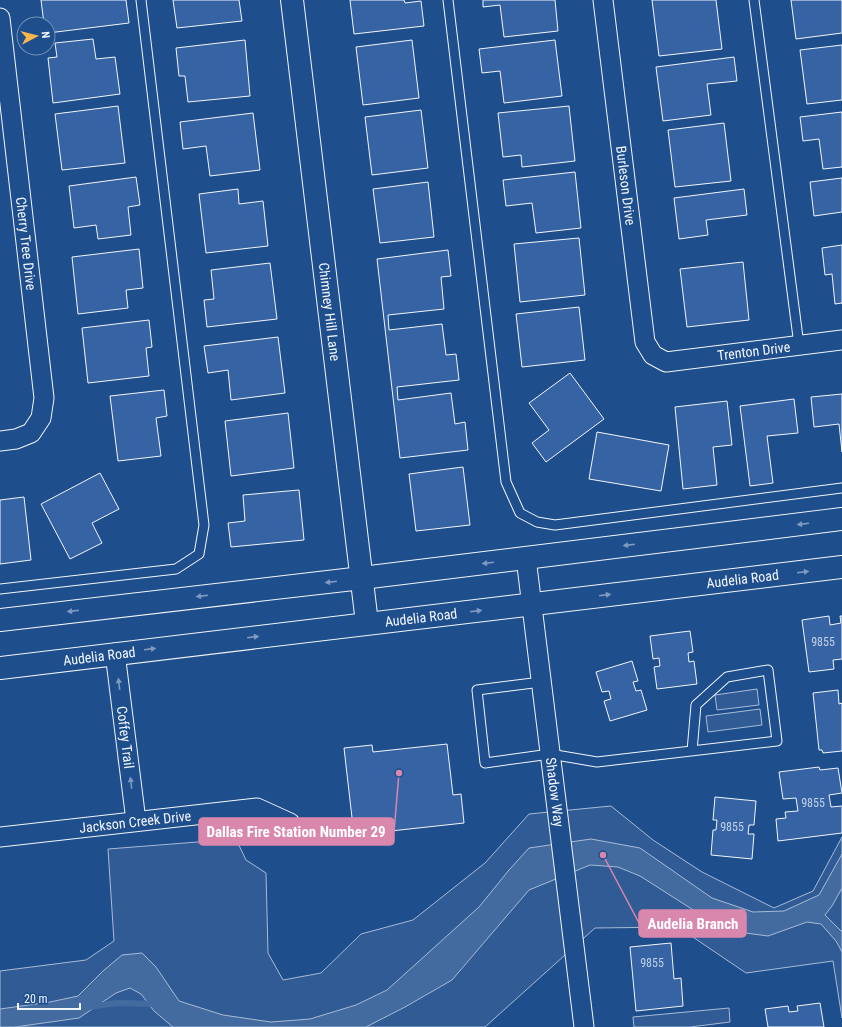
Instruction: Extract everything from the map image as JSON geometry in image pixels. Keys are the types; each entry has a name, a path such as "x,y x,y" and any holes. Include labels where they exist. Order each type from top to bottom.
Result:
{"main road":[{"name":"Chimney Hill Lane","path":"292,0 367,624"},
{"path":"0,620 362,578 842,519"},
{"name":"Audelia Road","path":"0,668 842,567"}],"street":[{"name":"Burleson Drive","path":"603,0 646,342 653,355 666,362"},
{"name":"Cherry Tree Drive","path":"0,18 44,398 41,418 31,434 16,439 0,441"},
{"name":"Trenton Drive","path":"666,362 842,340"},
{"name":"Shadow Way","path":"526,558 584,1027"},
{"name":"Coffey Trail","path":"115,653 136,821"},
{"name":"Jackson Creek Drive","path":"0,837 257,808 290,823"}],"lane":[{"path":"0,589 176,569 199,554 204,525 141,0"},
{"path":"448,0 506,482 520,513 537,522 555,525 842,488"},
{"path":"754,0 799,345"},
{"path":"541,682 477,690 485,764 550,754 597,762 692,751 776,741 768,670 727,677 696,705 692,751"}],"shaded area":[{"path":"757,689 759,705 717,710 715,695"},
{"path":"760,709 762,725 708,732 706,716"},
{"path":"611,806 653,840 702,872 774,908 813,891 842,837 842,1018 833,961 746,973 678,927 595,928 485,1027 0,1027 0,971 86,960 114,941 108,849 236,839 246,860 266,873 268,953 283,980 321,973 361,934 413,920 485,863 529,814"},
{"path":"591,839 640,848 712,898 753,912 784,911 819,895 842,854 842,888 825,915 842,932 842,952 836,941 821,924 807,922 768,936 730,931 698,913 640,876 618,867 590,865 529,890 452,980 366,1027 173,1027 154,1011 141,994 130,988 116,993 79,1018 15,1027 0,1027 0,1009 50,1002 78,996 103,971 122,955 142,953 156,967 179,1001 223,1015 271,1022 310,1019 356,1005 387,990 479,907 529,848"},
{"path":"729,1008 730,1022 690,1027 634,1027 633,1017"}],"building":[{"path":"41,0 126,0 129,23 56,32 56,16 43,16"},
{"path":"173,0 239,0 242,21 177,28"},
{"path":"350,0 404,0 405,3 421,1 424,26 354,34"},
{"path":"483,0 555,0 558,31 504,37 500,5 483,7"},
{"path":"652,0 716,0 722,49 659,56"},
{"path":"791,0 842,0 842,33 796,39"},
{"path":"93,39 96,59 115,57 120,94 53,103 48,58 57,57 56,43"},
{"path":"245,40 250,96 188,102 185,76 179,76 176,48"},
{"path":"412,40 419,98 363,105 356,47"},
{"path":"555,40 562,96 504,103 500,71 482,73 479,49"},
{"path":"842,45 842,100 807,104 800,50"},
{"path":"734,57 737,81 707,84 711,115 663,121 656,67"},
{"path":"118,106 125,163 62,170 55,114"},
{"path":"569,106 575,161 522,167 521,155 503,157 498,113"},
{"path":"421,110 428,168 372,175 365,117"},
{"path":"842,112 842,167 823,169 819,139 803,141 800,117"},
{"path":"253,113 260,170 210,176 206,146 183,149 180,122"},
{"path":"724,123 731,181 675,187 668,130"},
{"path":"575,172 581,228 536,233 532,203 506,206 503,180"},
{"path":"136,177 140,205 128,207 131,235 98,239 96,225 74,228 69,186"},
{"path":"842,178 842,212 814,216 810,182"},
{"path":"428,182 434,237 380,243 373,189"},
{"path":"238,189 239,204 263,201 268,246 206,253 199,194"},
{"path":"744,189 747,215 706,220 708,235 679,239 674,198"},
{"path":"579,238 585,295 520,302 514,244"},
{"path":"842,245 842,303 835,304 832,274 825,275 822,248"},
{"path":"139,249 143,288 126,290 128,308 78,314 72,257"},
{"path":"448,250 451,276 441,277 444,309 388,315 389,330 442,324 446,355 456,354 459,380 397,387 398,400 451,393 455,424 465,422 468,450 400,458 377,259"},
{"path":"743,262 749,320 687,327 680,269"},
{"path":"270,263 277,319 207,327 204,300 214,299 211,270"},
{"path":"579,307 585,360 522,367 516,314"},
{"path":"149,320 152,347 146,348 149,376 88,383 82,328"},
{"path":"278,337 285,393 231,400 228,370 208,373 204,346"},
{"path":"570,373 604,419 546,462 532,443 549,430 529,403"},
{"path":"164,390 167,416 156,418 161,456 118,461 110,396"},
{"path":"842,394 842,452 839,424 814,427 811,397"},
{"path":"794,399 798,433 767,436 773,483 750,486 740,406"},
{"path":"727,401 732,445 713,447 717,485 683,489 675,407"},
{"path":"288,413 294,468 231,476 225,421"},
{"path":"597,432 669,445 661,491 589,479"},
{"path":"463,467 470,525 416,531 409,474"},
{"path":"100,473 119,509 92,523 102,543 70,559 41,504"},
{"path":"299,490 304,540 231,547 228,523 245,521 243,495"},
{"path":"24,497 31,560 0,564 0,500"},
{"path":"829,616 830,625 841,623 840,616 842,616 842,659 833,660 834,669 809,672 802,620"},
{"path":"690,631 693,652 688,653 689,662 694,661 697,684 657,689 654,667 660,666 659,658 653,659 650,636"},
{"path":"632,661 638,681 633,682 636,691 641,690 647,710 610,721 604,701 611,699 609,691 602,692 596,672"},
{"path":"838,690 839,704 842,703 842,751 823,753 822,750 819,750 813,693"},
{"path":"447,744 453,795 461,794 464,823 354,835 344,748 372,745 373,752"},
{"path":"819,767 820,770 838,768 842,793 829,795 831,807 842,806 842,833 778,841 776,819 786,818 785,812 798,811 796,798 783,799 779,772"},
{"path":"715,797 756,801 754,825 749,825 748,834 754,834 752,859 711,855 713,830 716,830 717,820 713,820"},
{"path":"671,943 674,979 681,978 683,1006 636,1011 630,947"},
{"path":"820,1003 824,1027 768,1027 765,1009 788,1006 789,1012 798,1011 797,1006"}],"waterway":[{"path":"89,1007 117,1003 156,1004"}],"place":[{"name":"Dallas Fire Station Number 29","path":"399,773"},
{"name":"Audelia Branch","path":"603,855"}]}
